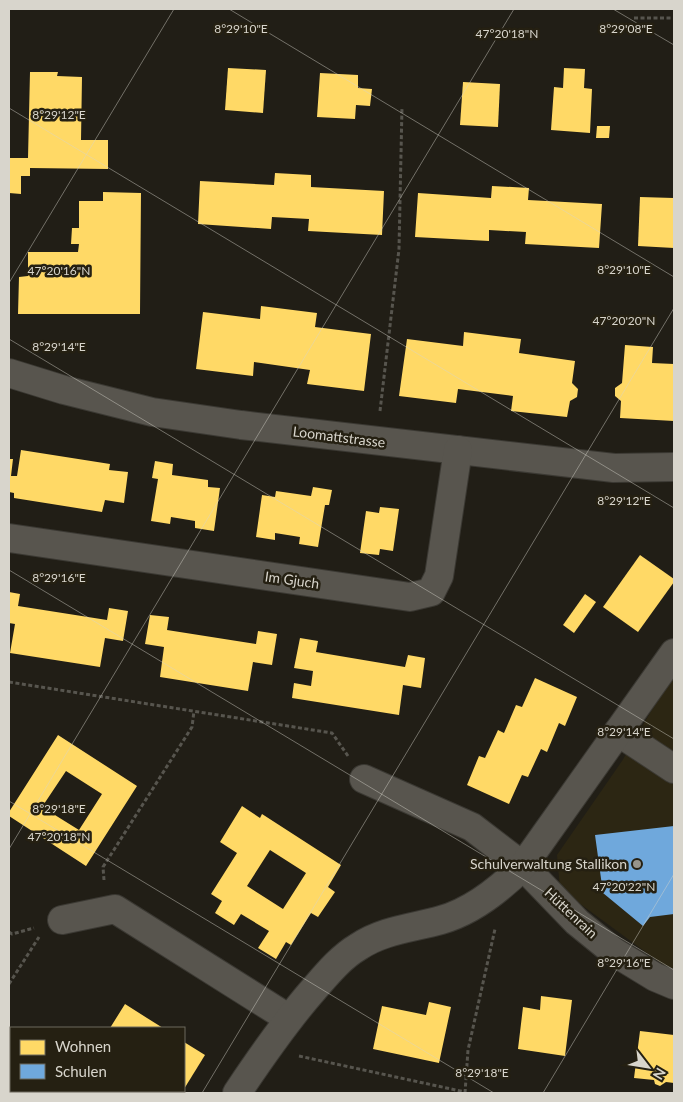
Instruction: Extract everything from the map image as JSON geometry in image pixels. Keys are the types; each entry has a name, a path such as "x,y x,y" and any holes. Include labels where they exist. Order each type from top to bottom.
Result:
{"street":[{"name":"Loomattstrasse","path":"9,373 64,390 152,412 241,425 614,468 674,467"},
{"name":"Im Gjuch","path":"9,538 410,597 431,592 439,576 458,450"},
{"path":"237,1093 288,1018 329,972 358,947 392,931 442,920 470,908 493,894 523,866 674,654"},
{"path":"618,732 674,769"},
{"name":"Hüttenrain","path":"364,779 472,827 523,866 577,922 614,952 655,977 674,985"},
{"path":"52,926 115,909 288,1018"}],"path":[{"path":"634,18 674,18"},
{"path":"377,441 399,249 402,107"},
{"path":"9,682 332,733 364,779"},
{"path":"108,910 103,867 192,727 194,711"},
{"path":"266,1049 465,1093 468,1050 498,911 493,894"},
{"path":"9,984 52,926"}],"shaded area":[{"path":"674,672 674,971 560,889 557,855 622,761"}],"building: Wohnen":[{"path":"228,68 266,70 263,113 225,110"},
{"path":"564,68 585,69 584,88 592,89 590,133 551,130 554,87 563,88"},
{"path":"30,72 58,72 57,76 82,77 81,140 108,140 108,169 30,168 30,176 21,176 21,194 9,193 9,158 28,158"},
{"path":"320,73 358,75 358,88 372,89 370,106 356,105 355,119 317,117"},
{"path":"463,82 500,84 498,127 460,125"},
{"path":"597,126 610,126 609,138 596,138"},
{"path":"275,173 311,175 311,187 384,191 382,235 308,231 309,219 272,217 271,229 198,224 200,181 274,185"},
{"path":"492,186 529,188 528,200 602,204 599,248 525,244 526,232 489,230 489,241 415,237 418,193 491,198"},
{"path":"103,192 141,193 140,314 18,314 19,277 28,276 28,252 78,252 79,244 71,244 72,228 79,228 79,201 103,201"},
{"path":"640,197 674,198 674,248 638,246"},
{"path":"261,306 317,313 315,327 371,334 364,391 307,384 310,370 254,362 253,376 196,369 203,312 260,319"},
{"path":"464,332 521,339 519,353 575,361 572,383 578,389 577,397 570,401 567,417 511,411 513,396 458,389 456,403 399,396 407,339 463,346"},
{"path":"625,345 653,347 652,363 674,364 674,421 620,418 621,401 615,396 615,388 622,383"},
{"path":"21,450 110,464 109,470 128,472 124,503 105,500 102,512 14,498 14,493 9,492 9,459 13,459 11,476 17,476"},
{"path":"155,461 173,464 172,475 208,480 208,487 220,488 214,531 195,528 195,521 171,517 170,524 151,521 158,479 152,478"},
{"path":"313,487 332,490 329,505 325,505 318,547 299,544 300,537 275,533 275,540 256,537 262,495 275,497 276,491 311,496"},
{"path":"380,507 399,509 393,551 380,549 379,555 360,553 366,511 379,513"},
{"path":"640,555 674,579 674,582 638,632 603,607"},
{"path":"9,592 20,594 18,606 107,620 109,608 128,611 123,641 105,638 100,667 10,653 15,624 9,623"},
{"path":"585,594 596,602 574,633 563,625"},
{"path":"150,615 169,617 167,630 256,644 258,631 277,634 272,665 253,662 248,691 160,677 164,647 145,644"},
{"path":"300,638 318,641 316,652 405,667 408,655 425,658 421,688 403,685 399,715 292,698 294,683 311,686 313,671 294,668"},
{"path":"535,678 577,697 565,726 559,723 547,752 541,749 528,777 522,775 509,804 467,785 479,756 485,758 498,730 504,733 516,705 522,707"},
{"path":"58,735 137,786 86,866 9,816 9,812","holes":["66,771 102,794 79,830 42,807"]},
{"path":"242,806 260,818 262,814 341,865 328,887 335,892 318,917 311,913 291,945 286,942 276,959 258,948 269,931 241,914 234,925 215,913 222,901 211,894 237,853 220,842","holes":["270,850 306,873 283,909 247,886"]},
{"path":"541,996 572,1000 565,1056 518,1049 523,1007 540,1010"},
{"path":"429,1002 451,1007 439,1063 373,1049 382,1006 426,1015"},
{"path":"125,1004 161,1027 111,1027"},
{"path":"640,1031 674,1035 674,1083 666,1082 660,1086 655,1084 654,1080 634,1078"},
{"path":"185,1043 205,1055 185,1087"},
{"path":"87,1092 138,1093 89,1093"},
{"path":"152,1092 182,1092 181,1093"}],"building: Schulen":[{"name":"Schulverwaltung Stallikon","path":"674,826 674,914 650,917 643,926 603,893 595,835"}],"place":[{"name":"Schulverwaltung Stallikon","path":"637,864"}]}
